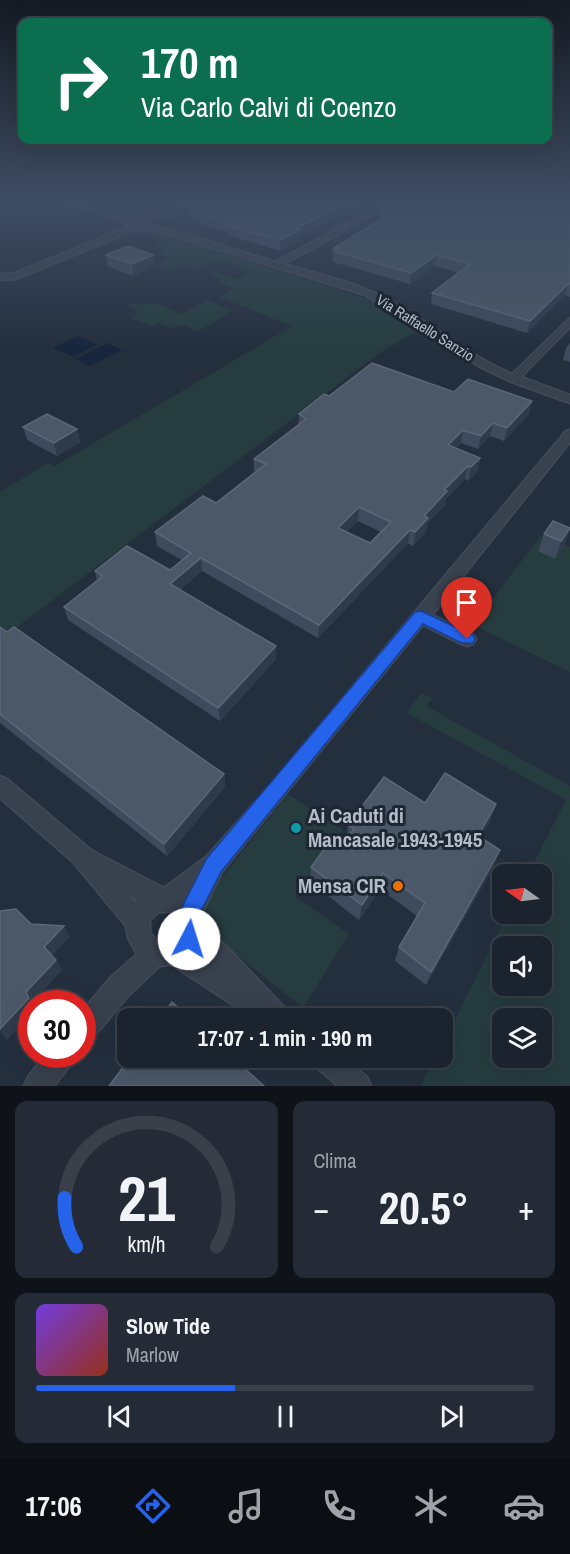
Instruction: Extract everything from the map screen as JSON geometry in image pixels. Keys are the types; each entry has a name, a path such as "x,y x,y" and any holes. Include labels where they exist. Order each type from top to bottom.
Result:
{"street":[{"path":"0,277 13,277 78,250"},
{"name":"Via Raffaello Sanzio","path":"227,250 368,293 387,302 475,359 513,379 570,399"},
{"path":"276,265 304,250"},
{"path":"513,379 570,321"},
{"path":"96,1014 152,944 146,910 214,865 570,434"},
{"path":"421,616 467,639"},
{"path":"0,786 81,855 152,944 259,1008"},
{"path":"81,855 164,900 181,903 191,921 267,1008"},
{"path":"152,944 183,947 214,865"},
{"path":"37,1086 52,1068"},
{"path":"337,1068 358,1086"}],"green space":[{"path":"163,250 212,250 368,299 417,331 381,352 0,640 0,492 48,463 55,466 292,326 219,297 233,288 217,282 221,279 209,275 216,272 237,279 251,271 218,260 198,269 184,264 168,271 154,265 170,258 158,253"},
{"path":"207,300 233,311 197,332 186,325 169,328 158,323 152,326 130,318 139,312 127,306 136,302 144,305 152,302 182,314"},
{"path":"541,535 570,547 570,672 473,625"},
{"path":"421,693 433,698 426,706 570,786 570,1086 420,1086 430,1068 453,1068 453,1023 492,946 492,996 552,996 552,936 497,936 503,924 552,924 552,864 533,864 566,800 407,713"},
{"path":"288,794 343,830 296,897 349,934 303,1008 211,934 206,914 209,894"}],"water":[{"path":"77,336 98,344 74,357 53,348"},
{"path":"107,343 122,350 90,366 75,359"}],"building":[{"path":"119,250 138,250 153,255 132,264 106,255"},
{"path":"570,250 570,284 530,321 432,293 470,264 437,255 411,273 333,251"},
{"path":"372,363 454,392 468,379 532,401 507,428 493,423 481,436 463,430 448,445 480,458 471,467 468,466 444,490 447,491 424,516 428,518 415,532 410,530 319,625 201,558 170,584 276,646 218,708 64,607 103,576 95,571 127,546 170,570 191,553 155,532 203,496 216,503 266,464 254,459 306,419 299,414 324,394 329,396","holes":["359,507 391,522 370,543 338,528"]},
{"path":"47,414 77,429 54,443 23,427"},
{"path":"553,521 570,528 561,541 544,534"},
{"path":"0,627 7,632 14,627 224,774 164,844 0,714"},
{"name":"Mensa CIR","path":"445,773 496,804 478,836 500,850 431,972 399,947 425,903 383,873 362,905 311,867 331,840 340,846 354,829 348,825 384,777 425,803"},
{"path":"16,909 31,924 64,926 44,947 56,960 28,990 18,990 18,1010 0,1029 0,911"},
{"path":"172,1002 179,1008 168,1008"},
{"path":"122,1068 244,1068 264,1086 109,1086"}],"place":[{"name":"Ai Caduti di Mancasale 1943-1945","path":"296,828"},
{"name":"Mensa CIR","path":"398,886"}],"route":[{"path":"189,939 192,929 190,913 214,865 279,790 421,616 467,639"}]}
